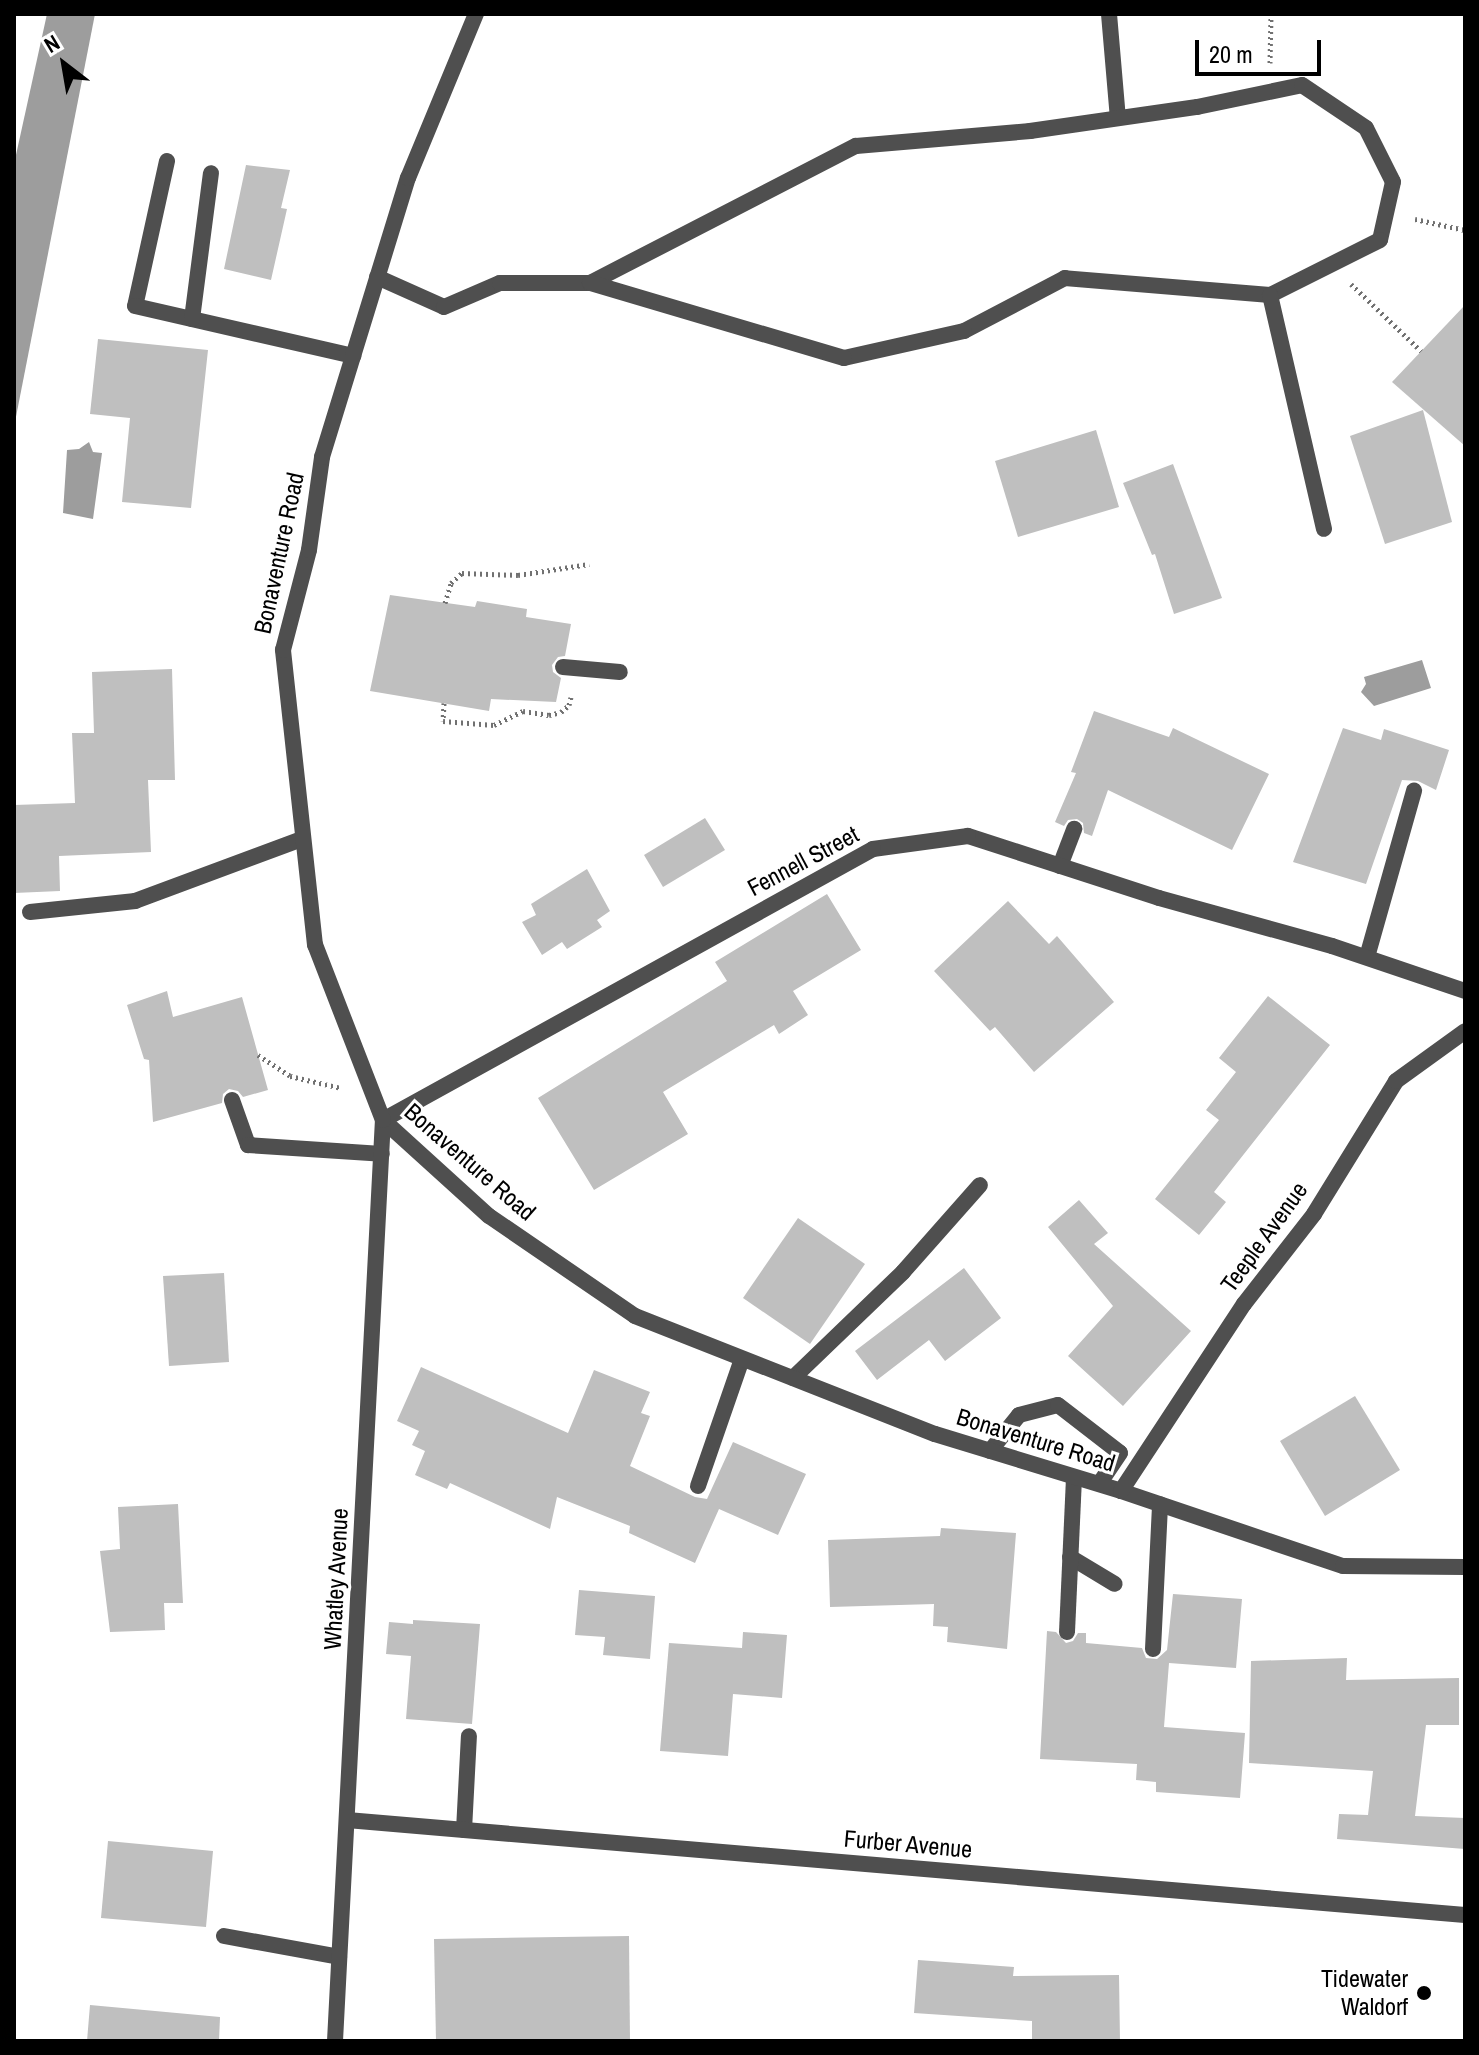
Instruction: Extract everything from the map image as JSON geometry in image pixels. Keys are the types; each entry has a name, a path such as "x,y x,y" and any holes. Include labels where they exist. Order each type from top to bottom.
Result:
{"street":[{"name":"Bonaventure Road","path":"476,14 408,178 322,457 309,550 283,650 315,945 383,1120 489,1216 635,1316 935,1434 1121,1491 1343,1566 1465,1567"},
{"path":"1109,14 1118,118"},
{"path":"377,277 444,307 500,283 590,283 844,358 964,331 1065,278 1270,295 1380,240 1393,182 1366,128 1302,85 1030,131 856,146 590,283"},
{"path":"167,161 135,306 353,356"},
{"path":"192,319 211,173"},
{"path":"1270,295 1324,529"},
{"path":"570,667 620,672"},
{"path":"1367,957 1414,791"},
{"path":"1060,866 1074,829"},
{"name":"Fennell Street","path":"383,1120 873,849 968,836 1367,957 1465,991"},
{"path":"30,912 135,901 302,839"},
{"name":"Teeple Avenue","path":"1121,1491 1244,1304 1314,1214 1396,1081 1465,1031"},
{"path":"232,1100 248,1145 382,1154"},
{"name":"Whatley Avenue","path":"335,2041 383,1120"},
{"path":"793,1378 903,1272 980,1185"},
{"path":"698,1486 742,1359"},
{"path":"990,1451 1019,1415 1058,1405 1120,1453 1099,1484"},
{"path":"1067,1632 1074,1477"},
{"path":"1153,1649 1160,1504"},
{"path":"1070,1557 1115,1584"},
{"path":"464,1830 469,1736"},
{"name":"Furber Avenue","path":"347,1820 1465,1915"},
{"path":"224,1936 339,1957"}],"path":[{"path":"1269,92 1271,14"},
{"path":"1386,213 1465,230"},
{"path":"1330,264 1421,351"},
{"path":"445,603 451,583 462,573 518,575 589,564"},
{"path":"444,703 443,721 494,725 523,711 549,715 569,705 570,667"},
{"path":"258,1055 290,1076 328,1087 372,1092"}],"shaded area":[{"path":"47,14 95,14 14,427 14,164"},
{"path":"89,442 93,452 102,453 93,519 63,513 67,450 79,449"},
{"path":"1422,660 1431,688 1374,706 1361,692 1366,684 1364,677"}],"building":[{"path":"246,165 290,170 281,208 287,209 271,280 224,269"},
{"path":"1465,305 1465,446 1392,382"},
{"path":"98,339 208,350 191,508 122,502 130,418 90,414"},
{"path":"1423,410 1452,522 1385,544 1350,436"},
{"path":"1096,430 1119,507 1018,537 995,461"},
{"path":"1173,464 1222,598 1174,614 1155,554 1152,555 1123,483"},
{"path":"390,595 475,607 477,601 527,609 526,617 571,624 565,656 558,657 552,665 553,672 561,678 556,702 491,699 489,711 370,691"},
{"path":"172,669 175,780 148,780 151,852 59,856 60,891 14,893 14,805 75,803 72,733 94,733 92,672"},
{"path":"1094,711 1169,737 1173,728 1269,774 1232,850 1108,790 1092,836 1084,833 1083,823 1077,819 1068,820 1064,826 1055,822 1076,773 1071,772"},
{"path":"1343,728 1381,740 1384,729 1449,750 1436,790 1418,781 1402,780 1366,884 1293,862"},
{"path":"705,818 725,850 663,887 644,855"},
{"path":"587,869 610,911 597,920 602,927 567,949 562,942 542,955 522,922 536,915 531,904"},
{"path":"827,894 861,950 793,991 808,1015 779,1034 774,1025 663,1092 688,1134 594,1190 538,1098 727,981 715,962"},
{"path":"1008,901 1049,944 1057,936 1114,1002 1034,1072 995,1027 990,1031 934,971"},
{"path":"167,991 173,1017 242,997 268,1090 243,1097 238,1091 229,1089 223,1094 222,1103 153,1122 149,1060 144,1059 127,1005"},
{"path":"1268,996 1330,1045 1214,1192 1226,1202 1199,1235 1155,1199 1219,1120 1206,1110 1236,1072 1219,1058"},
{"path":"1079,1200 1108,1233 1094,1244 1191,1331 1123,1406 1068,1356 1113,1306 1048,1227"},
{"path":"798,1218 865,1264 810,1344 743,1298"},
{"path":"964,1268 1001,1318 945,1361 929,1340 877,1380 855,1351"},
{"path":"224,1273 229,1362 169,1366 163,1276"},
{"path":"421,1367 568,1433 594,1370 650,1392 641,1413 650,1416 630,1466 695,1497 707,1499 733,1442 806,1474 778,1535 719,1509 695,1563 629,1533 630,1526 557,1497 550,1529 450,1483 447,1489 415,1475 425,1451 412,1445 419,1431 397,1421"},
{"path":"1355,1396 1400,1470 1325,1516 1280,1441"},
{"path":"178,1504 183,1603 164,1603 165,1630 110,1632 100,1551 120,1549 118,1507"},
{"path":"941,1528 1016,1533 1007,1649 947,1642 948,1627 933,1626 934,1604 830,1607 828,1540 940,1536"},
{"path":"579,1590 655,1596 650,1659 603,1655 605,1637 575,1635"},
{"path":"1173,1594 1242,1599 1236,1668 1169,1663 1164,1727 1245,1733 1240,1798 1156,1792 1156,1782 1136,1780 1137,1764 1040,1759 1047,1631 1056,1632 1066,1643 1073,1641 1078,1633 1086,1633 1086,1643 1142,1648 1146,1658 1157,1659 1167,1650"},
{"path":"413,1620 480,1624 472,1724 406,1719 411,1656 386,1654 389,1622 413,1624"},
{"path":"743,1632 787,1635 782,1698 733,1694 728,1756 660,1751 669,1643 742,1648"},
{"path":"1347,1658 1346,1680 1459,1678 1459,1725 1426,1725 1415,1816 1465,1818 1465,1849 1337,1839 1339,1814 1368,1815 1373,1771 1249,1763 1251,1661"},
{"path":"108,1841 213,1851 206,1927 101,1918"},
{"path":"629,1936 630,2041 436,2041 434,1939"},
{"path":"918,1960 1014,1967 1013,1976 1119,1975 1120,2041 1032,2041 1032,2021 914,2013"},
{"path":"90,2005 220,2017 219,2041 87,2041"}],"place":[{"name":"Tidewater Waldorf","path":"1424,1993"}]}
